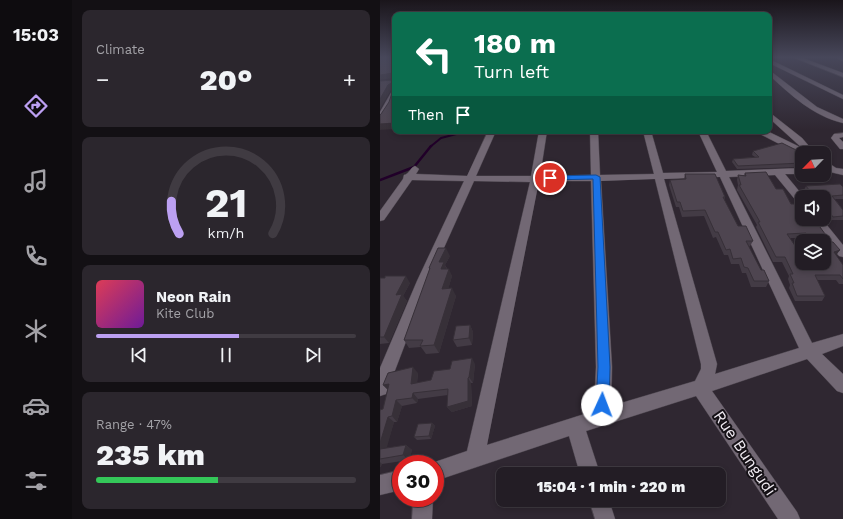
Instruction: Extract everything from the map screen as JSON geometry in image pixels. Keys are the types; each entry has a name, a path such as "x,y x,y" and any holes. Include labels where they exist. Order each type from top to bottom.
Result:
{"street":[{"path":"779,81 827,116 843,121"},
{"path":"811,81 843,97"},
{"path":"380,119 392,97"},
{"path":"772,117 804,146"},
{"path":"380,388 423,281 491,134"},
{"path":"475,458 535,178 542,134"},
{"path":"594,134 604,367 602,418"},
{"path":"648,134 709,364 708,370 700,387"},
{"path":"704,134 808,350 843,385"},
{"path":"767,134 795,148"},
{"path":"843,135 835,138 843,146"},
{"path":"380,218 415,169"},
{"path":"408,178 470,180 724,175 795,171"},
{"path":"778,172 795,193"},
{"path":"822,226 843,253"},
{"path":"444,468 843,340"},
{"name":"Rue Bungudi","path":"700,387 790,519"},
{"path":"576,425 578,438 588,467"},
{"path":"380,485 392,482"},
{"path":"422,519 423,507"},
{"path":"601,507 605,519"}],"building":[{"path":"380,81 392,81 388,85 380,99"},
{"path":"392,93 392,123 380,124 380,115 389,102"},
{"path":"782,143 795,149 795,163 738,166 733,159 759,157 753,151"},
{"path":"766,172 776,189 783,189 791,204 795,205 795,226 819,226 825,234 787,234 795,246 795,270 831,270 831,242 833,242 840,250 834,252 843,265 843,279 840,275 815,275 825,296 797,296 790,274 793,274 785,257 776,257 758,222 760,222 739,185 741,185 738,175 746,176 745,173"},
{"path":"685,174 715,174 725,197 723,197 738,226 746,226 753,241 746,241 761,270 764,270 769,281 754,281 748,268 744,267 741,258 733,259 730,249 726,250 718,232 715,232 705,210 683,211 680,202 677,202 670,180 686,179"},
{"path":"840,184 843,187 843,195 832,196 843,210 843,216 833,217 831,214 831,190 809,190 806,186"},
{"path":"438,248 446,248 439,262 444,262 441,269 449,269 442,289 452,288 434,345 420,346 423,340 404,340 429,268"},
{"path":"385,276 406,276 396,295 402,294 384,337 380,337 380,278 385,278"},
{"path":"470,325 469,338 453,340 456,326"},
{"path":"472,358 468,378 468,401 447,407 448,389 413,393 412,398 396,400 392,416 388,417 380,443 380,410 383,409 389,384 383,385 388,373 413,367 411,384 431,380 434,371 450,369 452,361"},
{"path":"432,423 429,436 414,437 418,424"},
{"path":"406,445 403,455 392,455 392,457 380,459 380,449"}],"waterway":[{"path":"431,147 441,138 456,134"},
{"path":"380,180 414,167 431,147"}],"route":[{"path":"550,178 596,177 604,367 602,405"}]}
